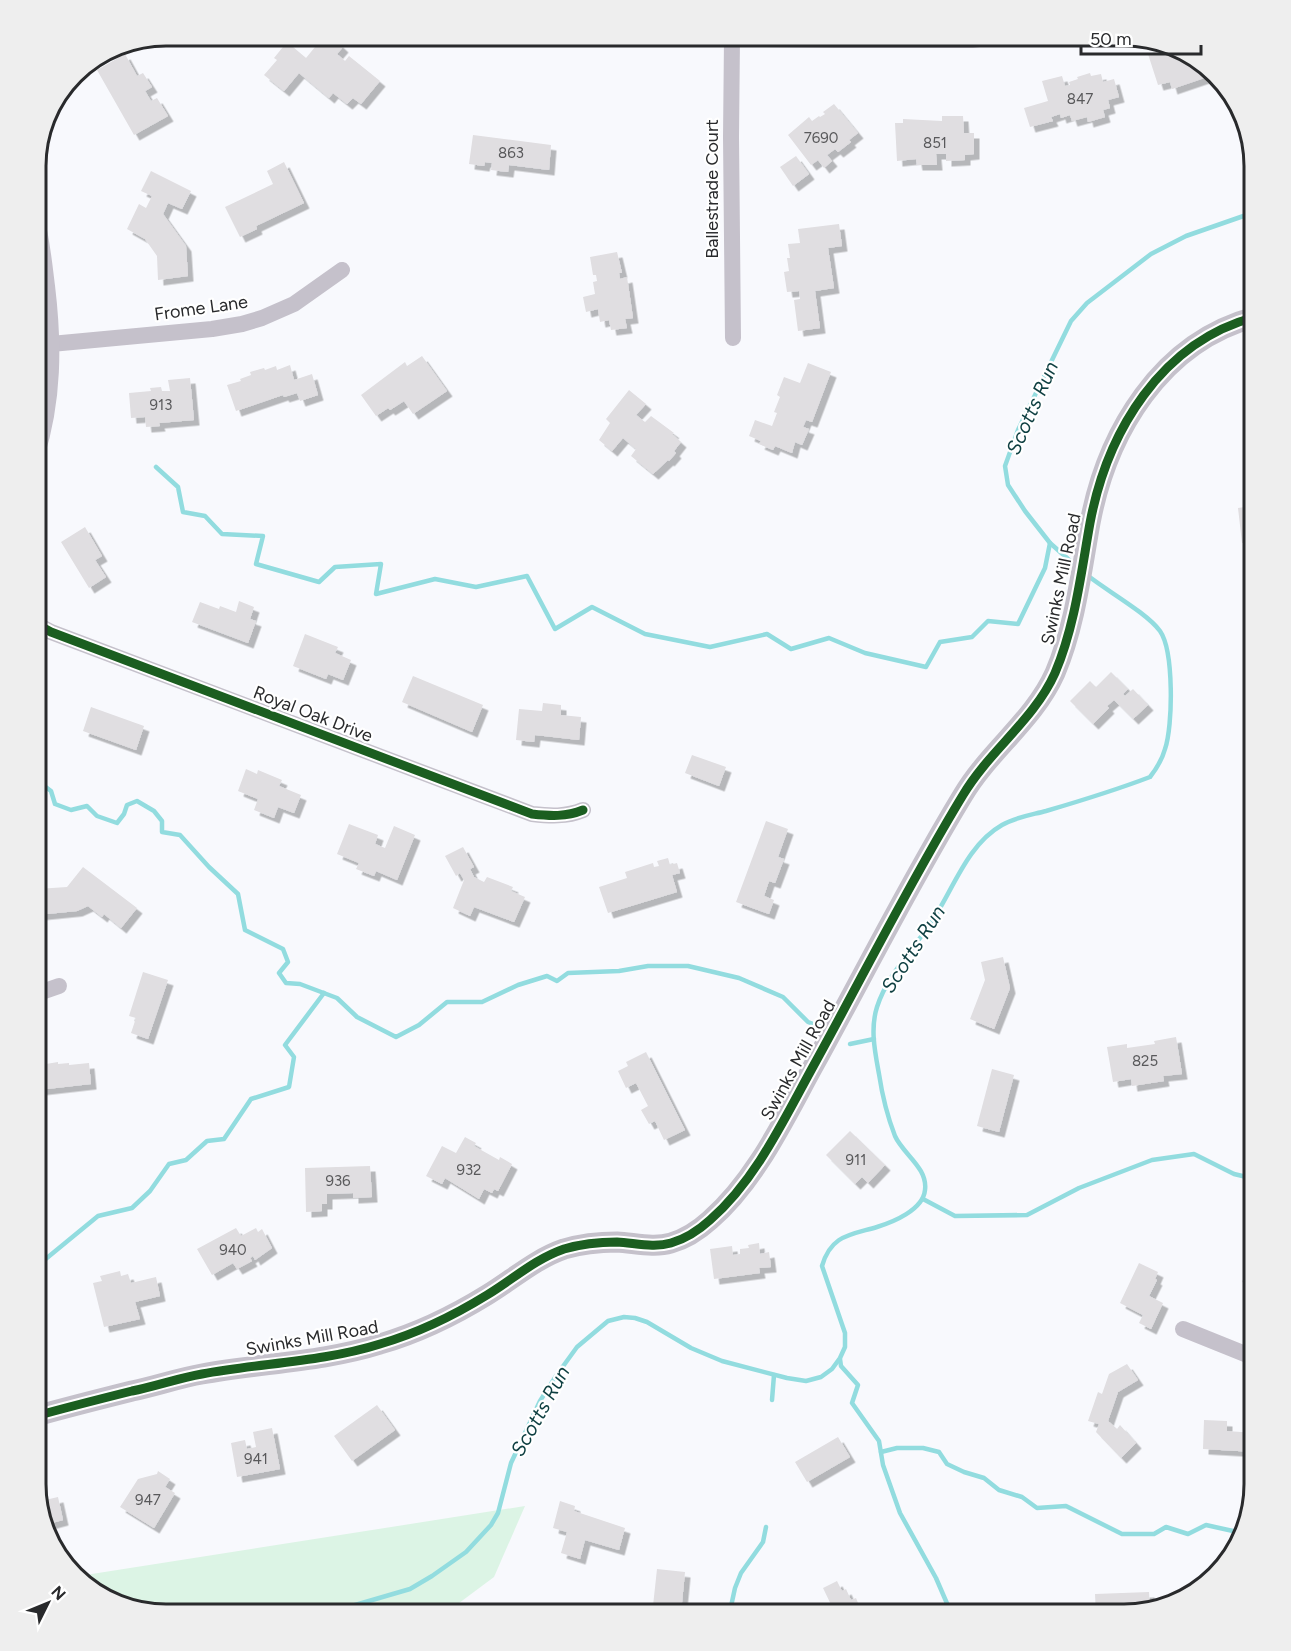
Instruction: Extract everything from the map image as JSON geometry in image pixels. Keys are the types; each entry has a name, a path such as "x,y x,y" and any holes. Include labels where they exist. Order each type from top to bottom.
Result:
{"street":[{"name":"Ballestrade Court","path":"732,47 733,339"},
{"name":"Frome Lane","path":"51,344 212,329 242,324 294,304 342,270"},
{"path":"47,291 51,344 51,388 47,412"},
{"name":"Swinks Mill Road","path":"47,1413 204,1374 340,1354 377,1345 415,1333 452,1316 540,1260 562,1250 587,1244 612,1242 658,1245 673,1243 707,1223 744,1183 776,1134 967,788 1045,693 1057,669 1067,638 1095,502 1105,466 1128,418 1163,371 1185,351 1207,336 1234,322 1244,320"},
{"name":"Royal Oak Drive","path":"47,630 165,677 532,814 552,816 572,814 583,810"},
{"path":"47,990 59,986"},
{"path":"1184,1329 1244,1354"}],"green space":[{"path":"525,1506 494,1577 458,1604 151,1603 113,1592 87,1575"}],"building":[{"path":"284,46 292,46 306,58 316,46 342,46 337,54 345,61 349,56 380,81 361,104 353,98 347,104 333,93 329,98 299,73 284,91 264,75 277,60 274,58"},
{"path":"1157,51 1171,56 1198,71 1205,78 1172,89 1170,82 1158,85 1148,54"},
{"path":"125,54 137,76 143,73 152,87 145,91 151,101 157,98 168,116 134,135 97,70"},
{"path":"1090,73 1091,76 1101,74 1103,82 1114,79 1119,97 1108,100 1110,108 1103,110 1105,117 1088,122 1087,117 1072,121 1070,115 1061,118 1060,114 1051,117 1053,121 1030,127 1024,108 1048,101 1042,81 1062,76 1065,86 1078,79 1077,77"},
{"path":"834,104 858,133 838,152 835,149 827,155 832,161 824,168 818,160 811,165 788,135 809,117 812,121 825,114 823,112"},
{"path":"942,116 963,116 964,133 974,133 974,154 965,155 965,160 946,161 946,154 936,154 937,165 917,165 916,159 897,161 895,123 903,123 903,119 942,121"},
{"path":"473,135 551,145 549,170 509,165 508,172 491,170 492,163 485,162 484,166 469,164"},
{"path":"796,156 809,174 793,186 780,167"},
{"path":"284,162 304,203 256,226 257,229 240,237 225,207 273,184 267,171"},
{"path":"151,171 191,191 182,209 168,203 163,214 186,246 188,276 158,280 157,256 145,239 127,229 139,204 146,208 152,196 141,191"},
{"path":"839,224 842,246 828,248 834,288 815,291 820,328 798,331 794,300 800,299 799,291 787,292 784,272 789,271 788,244 800,243 798,229"},
{"path":"617,252 622,273 619,273 620,279 627,277 633,318 625,319 627,328 611,330 609,320 600,322 598,309 586,312 583,297 595,294 593,282 597,281 596,275 593,275 590,257"},
{"path":"422,356 447,391 413,414 404,401 376,416 361,395 405,362 407,366"},
{"path":"808,363 831,372 812,422 806,420 803,427 809,429 802,445 795,442 792,453 775,446 773,450 759,444 761,441 749,436 755,420 772,426 780,397 777,395 784,377 800,383"},
{"path":"290,365 294,380 312,374 318,395 300,401 297,393 284,397 283,395 236,411 227,385 241,381 240,379 251,375 250,372 276,366 277,370"},
{"path":"190,378 194,420 159,423 160,426 146,427 145,417 131,418 129,393 151,391 150,388 161,387 162,391 170,391 168,380"},
{"path":"629,390 646,404 636,415 645,422 651,416 674,433 672,434 681,442 669,461 653,474 631,456 636,449 623,438 612,451 599,440 610,423 606,419"},
{"path":"1244,507 1244,543 1242,543 1238,508"},
{"path":"85,527 102,556 95,560 106,577 89,588 61,542"},
{"path":"239,601 254,607 250,619 256,621 248,643 192,622 200,602 236,612"},
{"path":"305,634 338,647 335,653 351,660 343,680 328,674 326,679 293,666"},
{"path":"1111,672 1128,689 1123,694 1125,696 1133,689 1148,705 1133,719 1114,700 1093,724 1070,701 1090,681 1096,687"},
{"path":"413,676 483,705 472,732 402,702"},
{"path":"543,703 561,705 561,715 581,717 579,740 535,735 534,742 516,740 519,709 542,711"},
{"path":"91,707 144,726 136,750 83,731"},
{"path":"692,755 726,767 719,786 685,773"},
{"path":"246,769 257,774 258,770 282,780 279,786 301,795 294,813 278,807 274,818 254,810 258,799 238,791"},
{"path":"766,821 788,829 778,857 784,859 775,883 769,881 764,896 774,900 769,914 736,902"},
{"path":"349,824 378,835 375,844 385,848 394,826 415,835 397,880 376,871 374,876 356,869 359,863 337,854"},
{"path":"463,847 474,867 470,869 474,877 484,882 487,877 513,887 511,891 525,897 514,922 474,907 470,916 453,908 464,880 460,873 456,876 445,856"},
{"path":"668,858 670,865 677,863 680,873 672,875 677,892 608,913 599,887 627,878 625,872 653,863 654,867 659,866 657,861"},
{"path":"83,867 137,908 121,928 104,914 102,917 88,906 77,911 47,914 47,888 67,887"},
{"path":"1003,957 1010,988 994,1029 970,1019 985,980 981,962"},
{"path":"143,972 168,980 148,1039 131,1033 136,1018 129,1016"},
{"path":"1176,1037 1182,1074 1163,1076 1164,1081 1132,1086 1131,1079 1113,1082 1107,1047 1127,1044 1127,1048 1155,1044 1154,1041"},
{"path":"646,1052 685,1130 664,1140 655,1121 649,1124 641,1110 648,1106 636,1083 626,1088 618,1071 628,1066 626,1062"},
{"path":"89,1063 91,1084 47,1089 47,1064"},
{"path":"992,1069 1014,1075 999,1132 977,1126"},
{"path":"850,1131 885,1165 868,1183 862,1177 855,1184 826,1155"},
{"path":"465,1137 476,1143 474,1146 499,1160 500,1157 512,1164 498,1191 494,1189 492,1193 484,1189 479,1199 445,1178 442,1184 426,1176 442,1146 456,1153"},
{"path":"370,1166 372,1197 353,1198 353,1193 327,1194 327,1204 322,1204 322,1211 306,1212 305,1168"},
{"path":"236,1228 241,1236 256,1228 258,1232 262,1229 272,1248 255,1260 253,1256 250,1258 252,1261 237,1269 233,1263 212,1275 197,1249"},
{"path":"759,1243 760,1254 769,1252 771,1267 759,1268 760,1273 714,1279 710,1249 732,1246 733,1255 740,1254 740,1249 749,1248 748,1245"},
{"path":"1139,1263 1158,1272 1155,1279 1157,1280 1149,1296 1163,1303 1151,1329 1139,1323 1143,1315 1120,1303"},
{"path":"120,1271 121,1276 128,1274 131,1283 156,1277 160,1296 135,1302 140,1319 104,1327 93,1283 102,1281 100,1276"},
{"path":"1127,1364 1138,1380 1118,1392 1108,1421 1117,1429 1120,1425 1136,1443 1121,1458 1096,1432 1099,1424 1088,1421 1098,1392 1102,1394 1109,1374"},
{"path":"377,1405 395,1430 352,1461 334,1436"},
{"path":"1204,1420 1227,1421 1227,1431 1244,1432 1244,1451 1203,1449"},
{"path":"272,1428 280,1469 237,1477 231,1443 245,1440 247,1449 256,1447 253,1432"},
{"path":"838,1437 850,1457 807,1482 795,1462"},
{"path":"158,1471 170,1479 165,1487 175,1493 154,1528 120,1507 138,1479 157,1474"},
{"path":"58,1497 63,1520 53,1523 48,1499"},
{"path":"560,1501 575,1506 574,1511 625,1528 619,1550 585,1540 580,1559 561,1553 567,1532 553,1528"},
{"path":"657,1569 685,1572 682,1604 653,1604"},
{"path":"837,1581 842,1591 846,1589 851,1600 856,1598 858,1604 831,1604 823,1588"},
{"path":"1149,1592 1150,1602 1095,1604 1095,1594"}],"waterway":[{"name":"Scotts Run","path":"1076,566 1050,543 1008,485 1005,466 1018,430 1071,321 1087,303 1151,254 1186,236 1244,216"},
{"path":"156,467 178,487 183,512 205,516 222,534 263,536 256,564 319,582 335,567 381,564 376,594 435,579 476,587 527,576 555,629 592,607 645,634 710,647 767,634 791,649 829,638 865,653 926,667 940,642 972,637 988,621 1018,624 1045,568 1050,543"},
{"name":"Scotts Run","path":"359,1604 410,1589 432,1576 466,1552 491,1525 498,1513 511,1463 540,1401 577,1347 608,1321 624,1317 635,1318 647,1322 691,1348 722,1361 787,1378 806,1381 821,1377 832,1369 840,1358 845,1347 845,1333 822,1266 826,1256 836,1242 843,1238 884,1225 906,1214 919,1204 925,1190 923,1175 895,1136 880,1082 874,1024 881,996 937,914 969,858 989,834 1002,825 1024,816 1150,777 1164,753 1171,707 1170,671 1165,641 1160,631 1146,617 1087,575"},
{"path":"47,788 51,791 55,804 71,810 87,806 97,816 117,823 127,805 137,801 154,811 162,821 162,832 180,835 238,894 245,930 283,949 288,962 279,973 286,983 300,984 337,998 357,1017 396,1037 419,1025 447,1002 482,1002 518,985 547,976 557,981 568,973 619,971 648,966 688,966 739,978 783,997 808,1022 821,1027"},
{"path":"47,1258 98,1216 132,1208 150,1191 169,1164 186,1160 207,1141 224,1139 251,1099 289,1087 294,1057 285,1045 324,993"},
{"path":"850,1044 874,1039"},
{"path":"923,1199 955,1216 1027,1215 1079,1188 1152,1160 1194,1154 1234,1174 1244,1176"},
{"path":"840,1359 841,1366 858,1385 852,1403 879,1441 883,1465 900,1513 936,1578 947,1604"},
{"path":"772,1400 774,1375"},
{"path":"881,1452 897,1448 923,1448 939,1452 947,1464 984,1478 999,1490 1022,1497 1037,1508 1066,1506 1122,1534 1154,1534 1166,1527 1188,1534 1206,1525 1235,1531"},
{"path":"732,1604 741,1573 763,1542 766,1527"}],"cycle path":[{"path":"47,1413 193,1376 336,1355 380,1344 408,1335 448,1317 553,1253 604,1242 665,1244 687,1237 710,1220 742,1186 769,1146 963,795 985,764 1024,721 1055,673 1068,637 1098,489 1125,424 1144,395 1166,369 1192,347 1222,329 1244,321"},
{"path":"47,630 532,814 558,815 583,810"}]}
